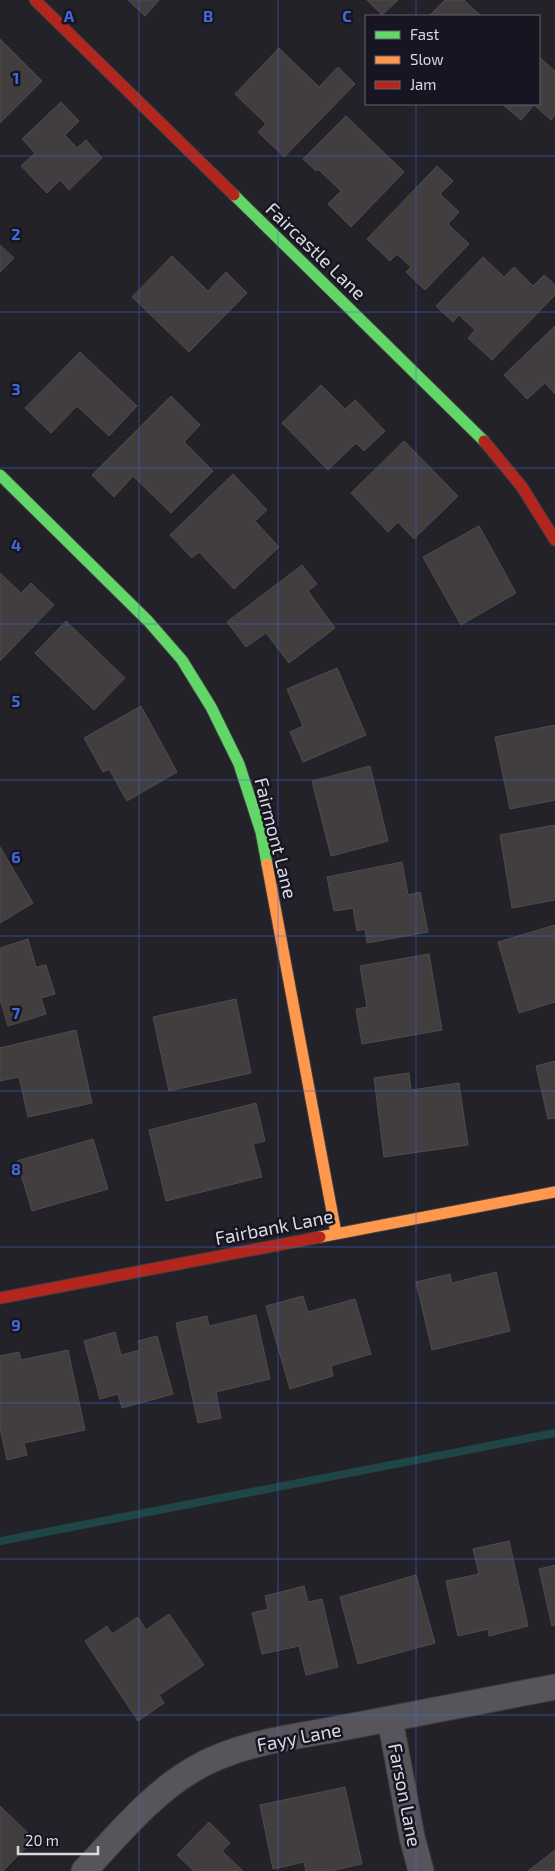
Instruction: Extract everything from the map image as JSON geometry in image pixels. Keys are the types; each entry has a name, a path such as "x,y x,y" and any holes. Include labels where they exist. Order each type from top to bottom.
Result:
{"street":[{"name":"Faircastle Lane","path":"35,0 502,459 534,503 555,540"},
{"name":"Fairmont Lane","path":"0,475 165,639 196,681 239,764 261,832 336,1233"},
{"name":"Fairbank Lane","path":"0,1298 555,1192"},
{"name":"Fayy Lane","path":"84,1871 168,1786 208,1761 242,1748 270,1742 555,1687"},
{"name":"Farson Lane","path":"390,1719 412,1837 421,1871"}],"building":[{"path":"128,0 159,0 145,16"},
{"path":"367,0 398,0 382,15"},
{"path":"445,0 464,0 480,15 430,15"},
{"path":"0,39 42,81 0,123"},
{"path":"279,48 319,87 338,67 355,84 284,157 258,132 266,124 235,94"},
{"path":"540,58 555,71 555,115 551,120 534,105 540,105"},
{"path":"61,102 79,121 65,135 77,148 86,140 102,158 69,190 60,180 47,193 21,166 35,153 22,139"},
{"path":"503,105 534,105 521,120"},
{"path":"346,116 404,172 351,227 328,204 341,191 318,169 316,171 303,159"},
{"path":"437,166 453,181 440,194 459,212 448,224 469,244 425,290 406,272 411,267 397,254 390,261 367,239"},
{"path":"0,245 14,258 0,272"},
{"path":"172,256 208,291 226,272 247,293 189,352 132,297"},
{"path":"483,257 504,277 514,267 533,286 544,275 555,285 555,295 492,360 468,338 475,330 459,315 453,322 436,306"},
{"path":"555,326 555,394 545,383 527,399 504,375"},
{"path":"80,352 137,406 109,436 77,406 51,433 25,408"},
{"path":"321,385 345,409 355,400 385,431 364,451 356,443 328,470 282,423"},
{"path":"171,396 200,425 184,442 213,471 171,513 133,476 114,497 92,475"},
{"path":"404,441 458,496 414,539 398,522 388,532 351,493"},
{"path":"233,474 267,510 255,521 279,547 234,589 199,552 192,558 170,535"},
{"path":"479,526 516,593 461,625 423,557"},
{"path":"302,565 317,584 308,591 335,628 289,663 266,633 246,647 227,622"},
{"path":"0,573 21,593 31,583 54,605 0,661"},
{"path":"66,621 125,678 94,710 35,653"},
{"path":"337,668 366,735 303,762 290,732 303,726 287,689"},
{"path":"141,706 177,772 127,801 109,769 103,772 84,738"},
{"path":"555,725 555,800 510,809 495,737"},
{"path":"370,766 388,841 331,856 312,781"},
{"path":"555,825 555,900 512,908 500,835"},
{"path":"0,847 33,903 0,923"},
{"path":"402,862 408,895 420,892 428,932 367,943 365,929 357,931 353,908 334,911 327,877"},
{"path":"555,925 555,1002 519,1013 498,942"},
{"path":"28,939 36,967 46,965 55,994 41,998 46,1014 8,1026 0,999 0,948"},
{"path":"429,954 442,1030 362,1044 356,1009 367,1007 360,966"},
{"path":"236,999 251,1073 169,1091 153,1017"},
{"path":"76,1030 92,1103 28,1117 19,1077 0,1081 0,1048"},
{"path":"555,1061 555,1118 548,1119 536,1066"},
{"path":"409,1073 411,1090 459,1083 468,1145 384,1157 374,1078"},
{"path":"256,1103 265,1141 253,1144 262,1177 166,1201 149,1130"},
{"path":"93,1139 108,1189 32,1211 17,1161"},
{"path":"496,1272 510,1331 432,1350 416,1282 450,1274 452,1283"},
{"path":"303,1296 308,1312 355,1299 371,1354 331,1366 333,1376 290,1389 266,1306"},
{"path":"256,1315 270,1379 216,1392 221,1418 198,1423 176,1323 207,1316 209,1326"},
{"path":"115,1332 121,1355 140,1350 138,1341 157,1336 173,1394 122,1408 118,1394 100,1399 84,1341"},
{"path":"68,1350 85,1430 24,1443 27,1455 7,1460 0,1428 0,1356 19,1352 21,1360"},
{"path":"509,1541 528,1626 489,1636 488,1629 458,1636 446,1581 479,1574 473,1549"},
{"path":"555,1565 555,1625 552,1626 539,1569"},
{"path":"416,1575 435,1643 358,1664 340,1597"},
{"path":"304,1586 308,1602 322,1599 338,1667 306,1675 299,1646 262,1654 252,1613 268,1609 265,1596"},
{"path":"169,1614 204,1665 159,1695 164,1703 138,1721 85,1641 107,1626 112,1634 138,1617 146,1630"},
{"path":"345,1787 362,1864 330,1871 306,1871 304,1862 273,1869 260,1805"},
{"path":"0,1806 34,1839 3,1871 0,1871"},
{"path":"209,1822 230,1843 222,1851 243,1871 194,1871 177,1855"},
{"path":"555,1850 555,1871 528,1871"}],"waterway":[{"path":"0,1541 555,1433"}],"traffic: fast":[{"path":"234,195 484,441"},
{"path":"0,475 148,621 182,660 211,707 239,764 261,832 267,864"}],"traffic: slow":[{"path":"267,864 336,1233"},
{"path":"320,1237 555,1192"}],"traffic: jam":[{"path":"35,0 234,195"},
{"path":"484,441 522,487 555,540"},
{"path":"0,1298 320,1237"}]}
